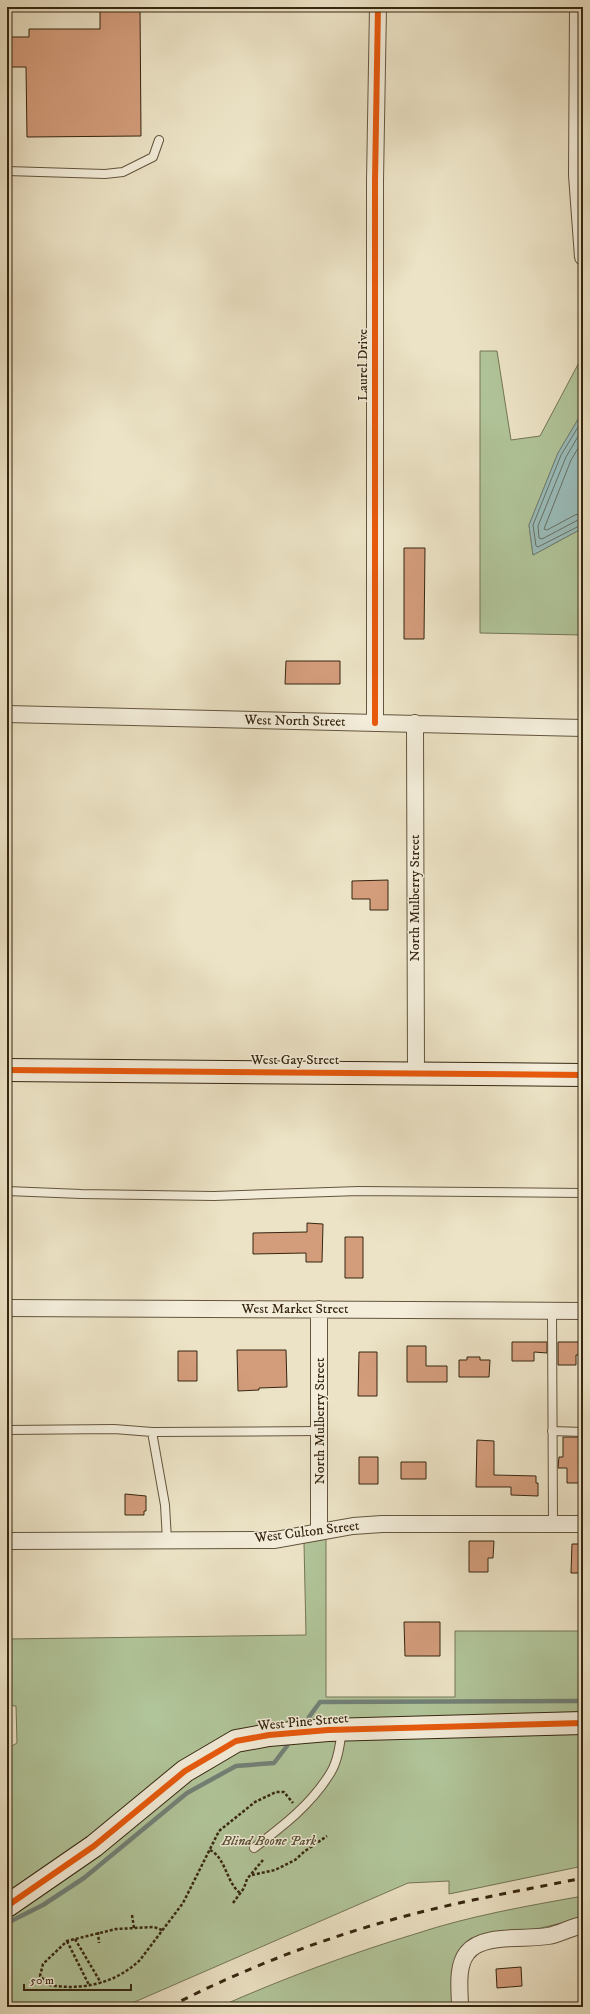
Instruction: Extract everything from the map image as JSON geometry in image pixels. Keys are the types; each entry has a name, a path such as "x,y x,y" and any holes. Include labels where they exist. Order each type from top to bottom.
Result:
{"street":[{"name":"Laurel Drive","path":"375,723 375,180 378,7"},
{"path":"578,7 577,174 583,257"},
{"name":"West North Street","path":"7,714 583,728"},
{"name":"North Mulberry Street","path":"415,724 416,1073"},
{"name":"West Gay Street","path":"7,1070 583,1075"},
{"name":"West Market Street","path":"7,1308 583,1311"},
{"name":"North Mulberry Street","path":"319,1309 319,1532"},
{"name":"West Culton Street","path":"7,1541 275,1540 353,1526 382,1524 583,1524"},
{"name":"West Pine Street","path":"7,1906 94,1846 185,1771 236,1741 269,1734 342,1730 583,1723"},
{"path":"460,2007 460,1970 466,1954 476,1945 493,1940 548,1936 583,1925"}],"lane":[{"path":"7,171 105,174 123,172 153,157 159,140"},
{"path":"7,1191 214,1196 359,1191 583,1193"},
{"path":"552,1311 553,1524"},
{"path":"7,1430 114,1429 152,1432 320,1431"},
{"path":"552,1431 583,1432"},
{"path":"152,1432 165,1505 168,1540"},
{"path":"254,1848 284,1826 312,1798 332,1771 340,1749 342,1730"}],"path":[{"path":"162,1930 154,1927 98,1932 67,1941 43,1964 40,1976 50,1985 70,1987 101,1983 114,1979 132,1967 140,1960 184,1903 219,1831 255,1802 276,1792 284,1792 287,1795"},
{"path":"252,1875 274,1870 295,1860 327,1836"},
{"path":"210,1850 223,1865 234,1888 240,1893"},
{"path":"233,1903 247,1879 252,1875 263,1860"},
{"path":"132,1915 134,1928"},
{"path":"98,1932 99,1943"},
{"path":"75,1938 101,1983"},
{"path":"67,1941 89,1985"}],"green space":[{"path":"480,351 497,351 511,440 540,436 583,355 583,411 558,453 529,525 533,555 583,528 583,635 480,633"},
{"path":"326,1539 326,1697 455,1697 455,1631 583,1631 583,1715 288,1724 106,1824 7,1897 7,1749 17,1743 16,1706 7,1705 7,1639 306,1635 304,1543"},
{"name":"Blind Boone Park","path":"583,1734 583,1866 449,1894 449,1881 408,1883 123,2007 7,2007 7,1913 211,1764 235,1752 259,1745 367,1738"},
{"path":"583,1896 583,1918 541,1928 514,1931 473,1941 454,2007 219,2007 365,1950 435,1928 498,1912"}],"water":[{"path":"583,411 583,528 533,555 529,525 558,453"}],"building":[{"path":"100,7 140,7 141,136 27,137 26,67 10,67 9,37 29,37 29,29 100,29"},
{"path":"404,548 425,548 424,639 404,639"},
{"path":"286,661 340,661 340,684 285,684"},
{"path":"388,880 388,910 370,910 370,899 352,899 352,881"},
{"path":"307,1223 323,1224 322,1262 306,1262 306,1253 253,1254 253,1233 307,1232"},
{"path":"345,1237 363,1237 363,1278 345,1278"},
{"path":"512,1342 547,1342 547,1353 534,1352 534,1361 512,1361"},
{"path":"558,1342 583,1342 583,1355 576,1355 576,1365 558,1365"},
{"path":"407,1346 426,1346 426,1366 447,1366 447,1382 407,1382"},
{"path":"237,1350 286,1350 287,1387 259,1388 259,1390 238,1391"},
{"path":"178,1351 197,1351 197,1381 178,1381"},
{"path":"359,1352 377,1352 377,1396 358,1396"},
{"path":"467,1357 480,1357 480,1360 490,1360 489,1377 459,1377 459,1360 467,1360"},
{"path":"563,1437 582,1437 583,1483 567,1483 567,1468 558,1468 559,1457 563,1457"},
{"path":"477,1440 494,1441 494,1475 536,1476 536,1483 538,1483 538,1496 511,1495 511,1487 476,1487"},
{"path":"359,1457 378,1457 378,1484 359,1484"},
{"path":"401,1462 426,1462 426,1479 401,1479"},
{"path":"125,1494 146,1496 146,1511 144,1511 144,1515 125,1515"},
{"path":"469,1541 494,1541 493,1558 488,1558 488,1572 469,1572"},
{"path":"572,1544 583,1544 583,1573 571,1573"},
{"path":"404,1622 440,1622 440,1656 405,1656"},
{"path":"521,1967 522,1986 497,1988 496,1969"}],"waterway":[{"path":"309,1717 320,1702 583,1701"},
{"path":"7,1923 43,1905 84,1878 187,1793 236,1766 274,1763 287,1746"}],"railway":[{"path":"169,2007 245,1971 350,1932 453,1904 583,1878"}],"cycle path":[{"path":"375,723 375,180 378,7"},
{"path":"7,1070 583,1075"},
{"path":"7,1906 94,1846 185,1771 236,1741 269,1735 328,1730 583,1723"}]}
